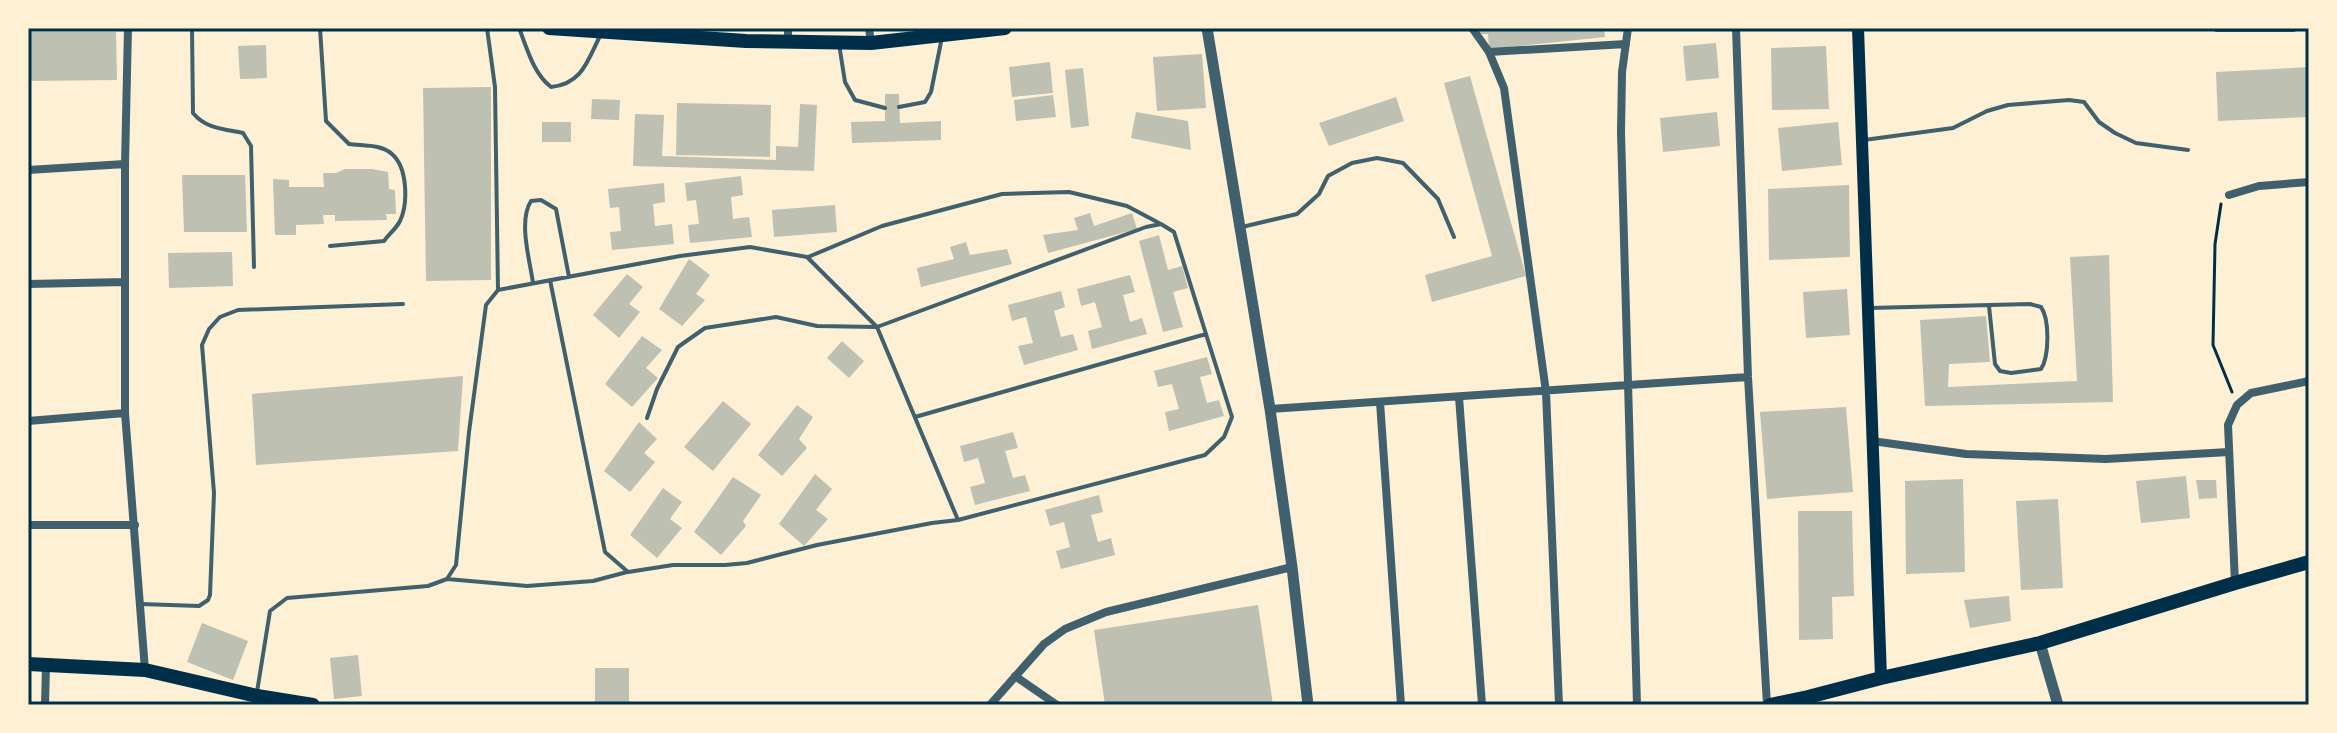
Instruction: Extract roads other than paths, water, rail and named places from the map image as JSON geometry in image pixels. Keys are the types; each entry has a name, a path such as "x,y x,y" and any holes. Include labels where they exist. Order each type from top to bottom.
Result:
{"main road":[{"path":"549,28 746,41 788,35 839,43 870,36 942,35 1005,28"},
{"path":"1858,28 1881,678"},
{"path":"1768,705 1809,701 1881,678 2040,643 2309,562"},
{"path":"28,664 145,670 257,696 313,705"}],"street":[{"path":"128,28 125,413 145,670"},
{"path":"1207,28 1270,409 1308,705"},
{"path":"1472,28 1489,52 1504,88 1546,392 1559,705"},
{"path":"1628,28 1622,72 1621,132 1637,705"},
{"path":"1736,28 1748,377 1768,705"},
{"path":"2217,28 2293,28"},
{"path":"1489,52 1626,44"},
{"path":"28,170 125,164"},
{"path":"2229,195 2259,186 2309,182"},
{"path":"28,284 125,282"},
{"path":"1270,409 1748,377"},
{"path":"2235,583 2228,425 2237,405 2251,393 2309,381"},
{"path":"1459,397 1482,705"},
{"path":"1380,402 1401,705"},
{"path":"28,421 125,413"},
{"path":"1872,441 1966,454 2091,458 2229,452"},
{"path":"28,525 135,525"},
{"path":"990,705 1044,644 1065,629 1106,612 1292,567"},
{"path":"2040,643 2058,705"},
{"path":"45,705 46,666"},
{"path":"1015,676 1057,705"}],"lane":[{"path":"192,28 193,113 200,122 209,126 243,133 251,146 254,267"},
{"path":"320,28 326,121 349,144 377,147 393,155 402,171 405,207 399,225 384,241 330,246"},
{"path":"447,579 456,565 486,305 498,290 495,87 487,28"},
{"path":"519,28 536,69 551,87 566,86 574,80 603,32"},
{"path":"899,107 925,102 931,92 942,35"},
{"path":"839,43 845,82 855,100 885,108"},
{"path":"1862,141 1953,128 1987,111 2008,105 2069,100 2084,102 2105,127 2136,143 2188,150"},
{"path":"1240,228 1297,214 1319,194 1328,176 1352,163 1377,158 1403,163 1438,199 1454,237"},
{"path":"257,696 270,611 287,598 428,586 447,579 527,586 593,581 673,565 747,563 831,542 958,520 1205,455 1224,437 1232,417 1174,232 1127,206 1069,192 1002,194 882,226 807,257 750,247 680,256 498,290"},
{"path":"533,283 524,220 531,201 541,200 556,209 569,277"},
{"path":"647,418 657,389 678,347 705,328 776,317 817,326 877,327 1161,224"},
{"path":"807,257 877,327 958,520"},
{"path":"550,280 605,552 628,572"},
{"path":"139,604 199,606 210,595 214,493 202,345 209,329 220,317 238,310 403,304"},
{"path":"1868,308 2030,304 2041,307 2046,313 2047,347 2046,362 2041,369 2011,373 2000,371 1995,364 1989,306"},
{"path":"915,417 1206,334"}]}
